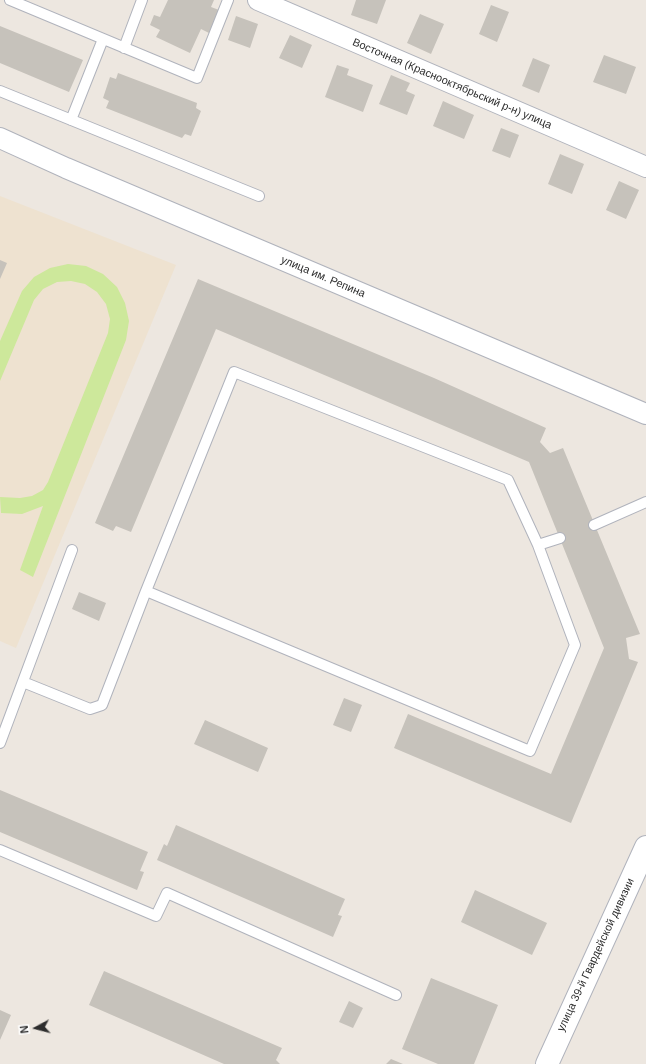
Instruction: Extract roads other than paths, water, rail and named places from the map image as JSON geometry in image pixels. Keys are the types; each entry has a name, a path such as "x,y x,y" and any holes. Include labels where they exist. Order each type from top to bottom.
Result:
{"main road":[{"name":"улица 39-й Гвардейской дивизии","path":"547,1064 646,847"}],"street":[{"name":"Восточная (Краснооктябрьский р-н) улица","path":"258,0 646,167"},
{"name":"улица им. Репина","path":"0,138 66,168 646,414"}],"lane":[{"path":"10,0 197,78 228,0"},
{"path":"124,48 142,0"},
{"path":"71,120 103,39"},
{"path":"0,91 259,196"},
{"path":"23,682 90,709 102,705 146,591 234,372 508,480 538,545 575,644 530,751 146,591"},
{"path":"594,525 646,502"},
{"path":"538,545 560,538"},
{"path":"0,743 72,550"},
{"path":"0,850 156,916 167,893 396,995"}]}
